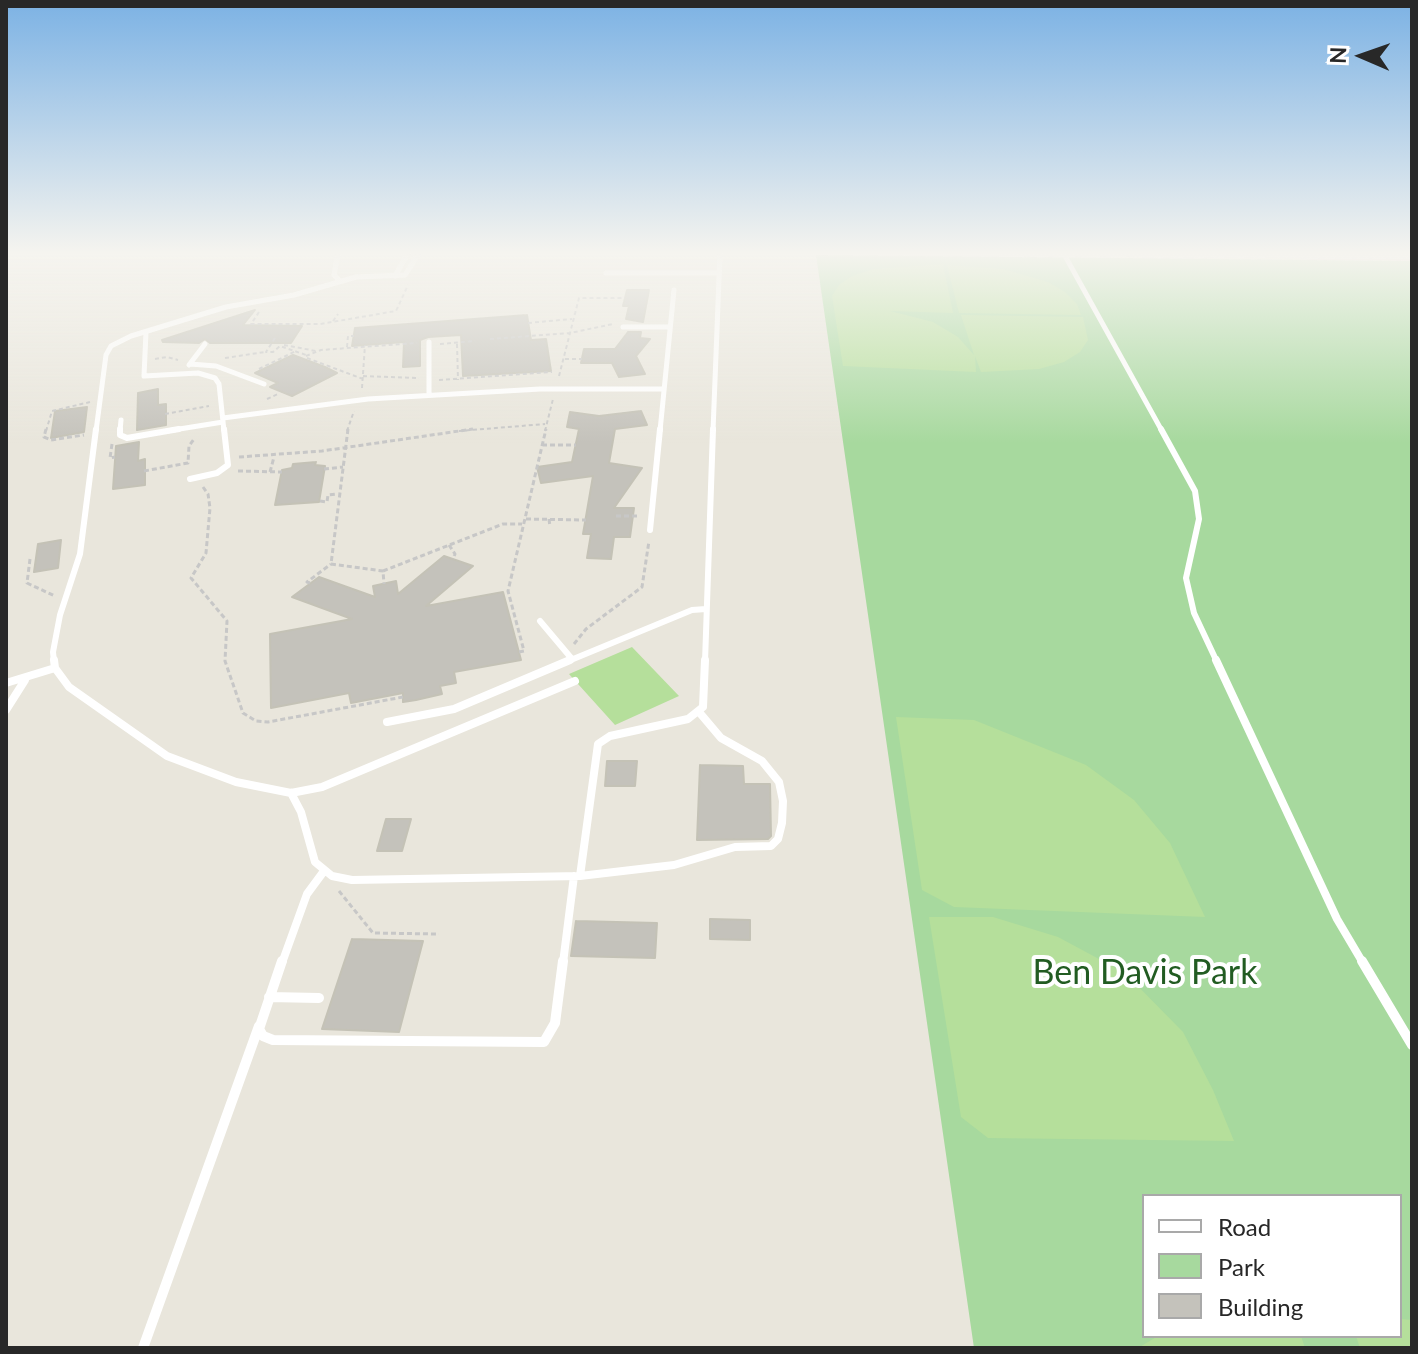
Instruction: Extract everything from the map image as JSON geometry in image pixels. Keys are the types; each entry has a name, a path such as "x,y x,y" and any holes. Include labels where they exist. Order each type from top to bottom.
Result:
{"lane":[{"path":"197,316 124,338 108,350 80,554 53,652 55,668 69,687 167,756 236,782 291,793 322,787 575,681"},
{"path":"650,530 671,316"},
{"path":"262,1016 259,1029 263,1036 273,1040 544,1042 555,1023 598,744 610,736 688,719 703,707 717,316"},
{"path":"1098,316 1195,491 1199,519 1186,578 1194,613 1337,919 1412,1045"},
{"path":"623,327 670,327"},
{"path":"146,332 144,376 182,373 215,378 219,384 228,465 223,470 190,479"},
{"path":"429,342 429,395"},
{"path":"182,373 205,344"},
{"path":"190,364 211,365 264,384"},
{"path":"121,420 120,435 123,437 358,400 556,389 664,389"},
{"path":"387,722 444,712 692,610 706,609"},
{"path":"540,621 572,659"},
{"path":"6,683 25,680 55,668"},
{"path":"6,710 25,680"},
{"path":"291,793 301,812 315,862 324,871 341,878 377,881 577,876 674,865 735,847 775,844 782,823 783,801 779,782 762,761 721,738 699,712"},
{"path":"143,1348 307,894 324,871"},
{"path":"269,997 319,998"}],"path":[{"path":"256,316 251,324 333,321 363,316"},
{"path":"333,321 336,316"},
{"path":"519,652 524,651 508,591 574,319 528,323"},
{"path":"490,339 570,333 616,323"},
{"path":"347,348 348,336 354,336"},
{"path":"266,352 275,338"},
{"path":"211,365 231,355 273,352 280,346 316,351 475,341"},
{"path":"456,343 458,380"},
{"path":"280,346 363,378 458,380 552,372"},
{"path":"331,564 345,448 363,378 365,346"},
{"path":"306,356 316,351"},
{"path":"144,360 167,357 190,364"},
{"path":"564,359 582,359"},
{"path":"96,433 51,440 44,437 52,411 100,401"},
{"path":"197,404 200,403 200,408"},
{"path":"165,414 221,404"},
{"path":"144,471 186,464 191,442 212,424"},
{"path":"227,458 345,448 486,427 547,424"},
{"path":"115,457 110,458 112,444 123,437"},
{"path":"542,445 576,445"},
{"path":"270,472 274,455"},
{"path":"179,459 189,457"},
{"path":"324,469 343,467"},
{"path":"223,470 282,472"},
{"path":"190,479 205,488 210,508 206,553 191,575 227,621 226,670 243,713 263,723 403,697"},
{"path":"320,501 327,502 328,495 339,494"},
{"path":"616,516 651,516"},
{"path":"524,519 586,520"},
{"path":"549,519 550,527"},
{"path":"310,583 307,582 331,564 383,571 503,524 523,524"},
{"path":"572,659 573,647 579,636 642,587 650,530"},
{"path":"449,545 455,554 453,559"},
{"path":"30,559 26,577 30,586 49,595 67,594"},
{"path":"383,571 384,584"},
{"path":"324,871 373,933 439,934"},
{"path":"384,940 386,933"}],"green space":[{"name":"Ben Davis Park","path":"825,316 1412,316 1412,1348 974,1348"},
{"path":"835,316 910,316 933,322 958,337 974,355 961,316 1083,317 1088,340 1080,352 1064,362 1039,369 981,372 975,356 976,372 843,366"},
{"path":"632,647 679,696 615,725 569,674"},
{"path":"896,717 974,720 1086,765 1134,800 1170,843 1205,917 954,907 922,890"},
{"path":"929,917 993,917 1058,937 1125,973 1183,1032 1213,1090 1234,1141 988,1138 961,1117"},
{"path":"1402,1319 1412,1320 1412,1348 1360,1348 1357,1338 1402,1338"},
{"path":"1155,1338 1302,1338 1305,1348 1138,1348"}],"building":[{"path":"236,316 250,316 243,325 302,326 291,343 162,340"},
{"path":"527,316 531,340 546,339 551,371 463,376 461,335 420,340 420,366 403,367 404,342 352,346 355,328"},
{"path":"627,316 644,316 643,322 626,319"},
{"path":"628,332 641,332 640,338 650,339 636,356 645,374 619,377 612,363 581,363 584,349 615,349"},
{"path":"293,355 337,373 292,396 270,387 278,383 255,373"},
{"path":"158,389 158,405 166,404 166,425 137,430 138,393"},
{"path":"87,407 84,432 51,438 55,411"},
{"path":"641,411 647,425 615,429 609,463 642,468 614,508 634,508 630,537 614,537 611,559 587,558 591,534 583,534 593,476 541,483 537,467 572,462 579,429 567,427 570,412 599,416"},
{"path":"139,442 138,461 145,459 145,485 113,489 116,446"},
{"path":"316,462 315,465 325,466 319,502 275,505 282,470 292,468 293,464"},
{"path":"61,540 58,568 34,572 38,544"},
{"path":"444,556 473,566 426,606 503,592 521,660 454,672 456,683 440,686 442,694 416,700 403,702 403,693 351,703 349,693 271,708 270,634 352,619 292,597 319,577 375,597 373,586 396,581 398,594"},
{"path":"607,761 637,761 635,786 605,786"},
{"path":"700,765 743,766 744,784 770,784 771,836 768,839 697,840"},
{"path":"386,819 411,819 402,851 377,851"},
{"path":"710,919 750,920 750,940 710,939"},
{"path":"576,921 657,923 655,958 571,956"},
{"path":"352,939 423,941 399,1032 322,1029"}]}
